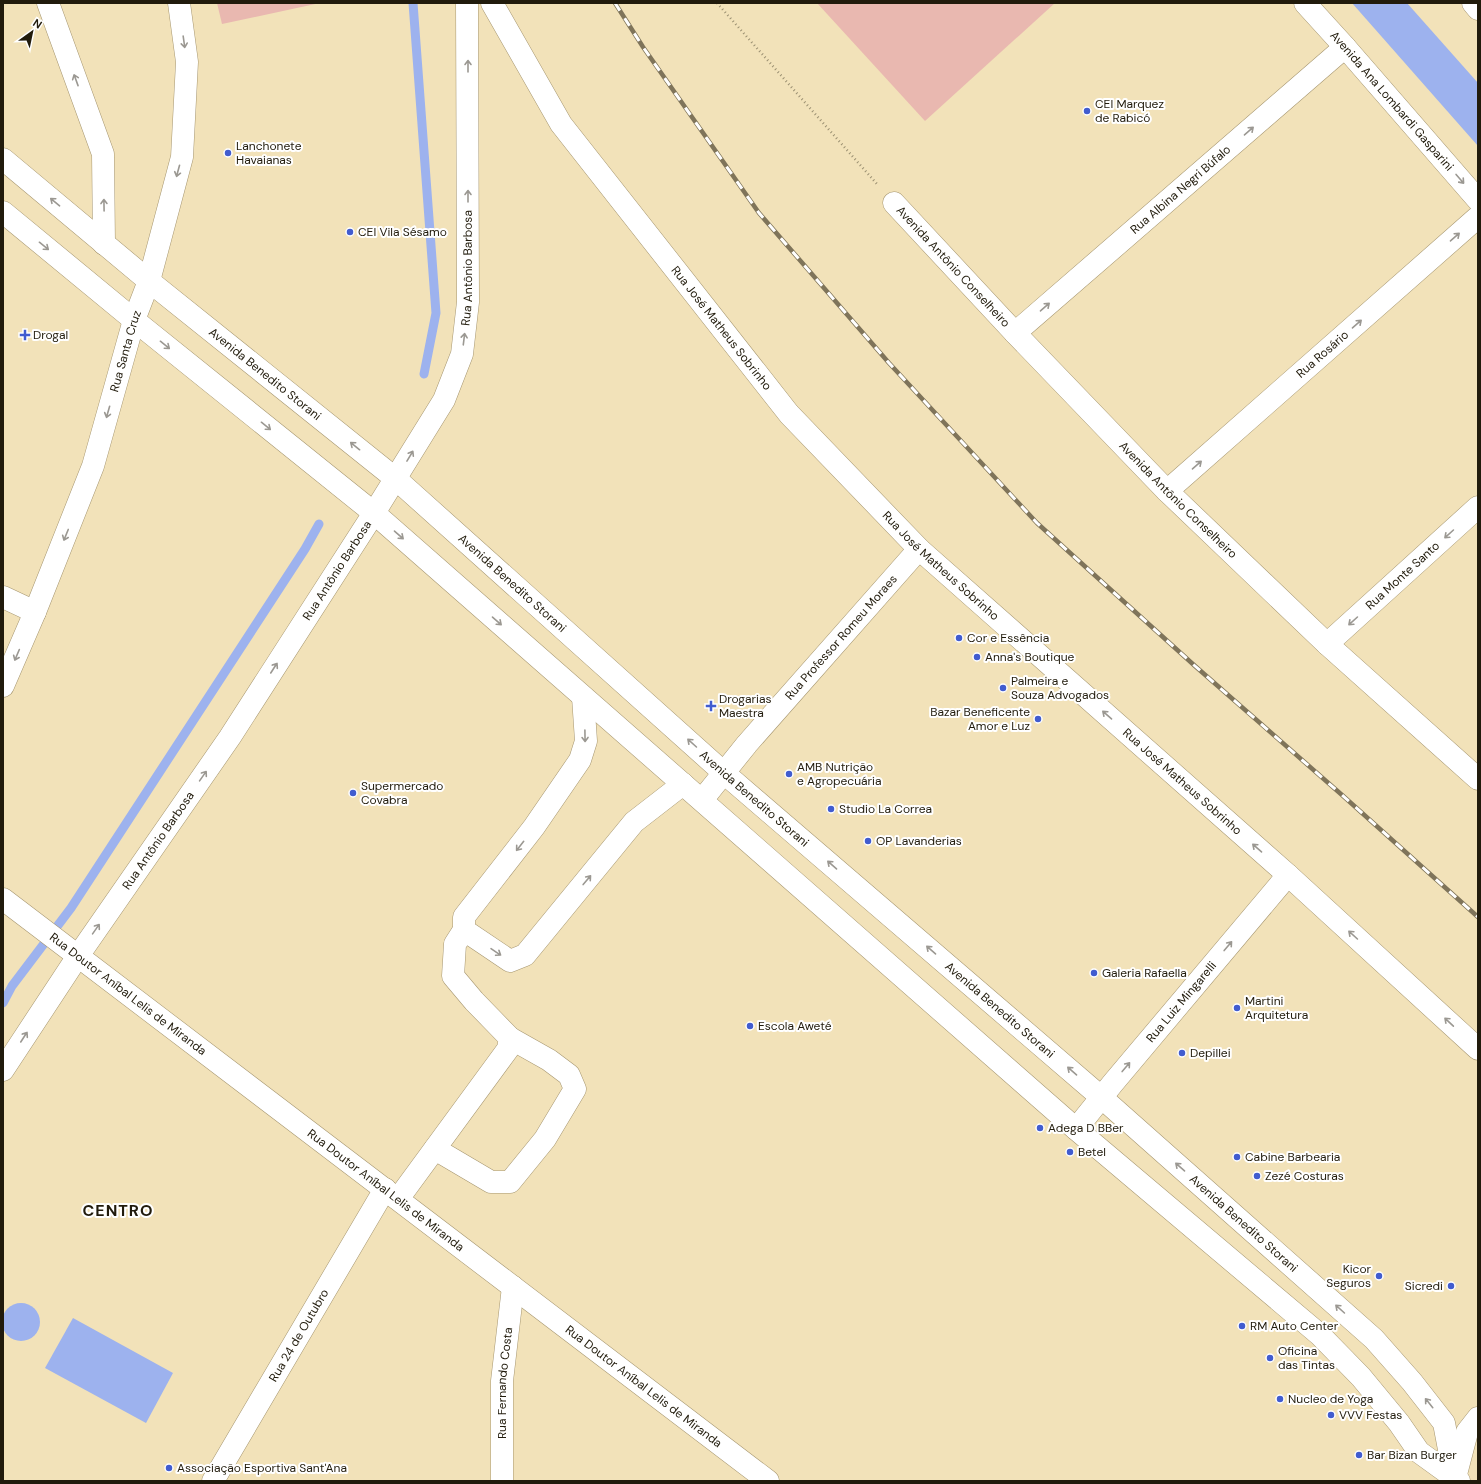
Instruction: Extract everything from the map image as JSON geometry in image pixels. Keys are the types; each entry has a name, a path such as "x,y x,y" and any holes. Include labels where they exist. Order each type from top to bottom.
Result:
{"street":[{"path":"48,3 103,154 104,244"},
{"name":"Rua Santa Cruz","path":"3,686 35,612 93,466 134,320 149,281 182,157 187,62 179,3"},
{"name":"Rua Antônio Barbosa","path":"3,1070 78,956 230,737 396,479 444,400 462,354 468,302 467,3"},
{"name":"Rua José Matheus Sobrinho","path":"492,3 560,124 789,414 919,549 1288,875 1478,1049"},
{"name":"Avenida Ana Lombardi Gasparini","path":"1304,3 1346,47 1478,200"},
{"path":"1473,3 1478,9"},
{"name":"Rua Albina Negri Búfalo","path":"1015,333 1346,47"},
{"name":"Avenida Benedito Storani","path":"3,158 149,281 396,479 724,772 1101,1097 1374,1339 1412,1382 1444,1423 1456,1480"},
{"name":"Avenida Antônio Conselheiro","path":"894,204 1015,333 1167,491 1327,644 1478,779"},
{"path":"3,212 134,320 374,513 1076,1129 1320,1335 1361,1377 1399,1423 1418,1452 1456,1480 1467,1432 1477,1419"},
{"name":"Rua Rosário","path":"1167,491 1478,217"},
{"name":"Rua Monte Santo","path":"1327,644 1478,508"},
{"name":"Rua Professor Romeu Moraes","path":"702,800 752,738 919,549"},
{"path":"3,597 35,612"},
{"path":"435,1149 491,1182 510,1182 545,1139 575,1089 569,1075 549,1060 510,1038 474,1001 453,976 456,944 464,930 464,917 534,827 580,760 586,741 583,697"},
{"path":"464,930 510,961 525,955 634,822 683,784"},
{"name":"Rua Luiz Mingarelli","path":"1076,1129 1101,1097 1288,875"},
{"name":"Rua Doutor Aníbal Lelis de Miranda","path":"3,899 768,1481"},
{"name":"Rua 24 de Outubro","path":"213,1481 391,1194 435,1149 508,1049 510,1038"},
{"name":"Rua Fernando Costa","path":"502,1481 502,1381 513,1286"},
{"path":"1444,1423 1458,1420 1477,1419"}],"path":[{"path":"717,3 894,204"}],"shaded area":[{"path":"217,3 320,3 222,24"},
{"path":"817,3 1055,3 925,121"}],"water":[{"path":"1352,3 1407,3 1478,83 1478,146"},
{"path":"17,1303 25,1303 32,1306 37,1311 40,1322 37,1333 32,1338 25,1341 17,1341 10,1338 5,1333 2,1326 2,1318 5,1311 10,1306"},
{"path":"73,1318 173,1373 146,1423 45,1368"}],"waterway":[{"path":"413,3 436,313 424,374"},
{"path":"3,1003 12,986 71,908 305,549 319,524"}],"railway":[{"path":"615,3 643,47 759,213 889,363 1037,523 1195,666 1478,917"}],"place":[{"name":"CEI Marquez de Rabicó","path":"1087,111"},
{"name":"Lanchonete Havaianas","path":"228,153"},
{"name":"CEI Vila Sésamo","path":"350,232"},
{"name":"Drogal","path":"25,335"},
{"name":"Cor e Essência","path":"959,638"},
{"name":"Anna's Boutique","path":"977,657"},
{"name":"Palmeira e Souza Advogados","path":"1003,688"},
{"name":"Drogarias Maestra","path":"711,706"},
{"name":"Bazar Beneficente Amor e Luz","path":"1038,719"},
{"name":"AMB Nutrição e Agropecuária","path":"789,774"},
{"name":"Supermercado Covabra","path":"353,793"},
{"name":"Studio La Correa","path":"831,809"},
{"name":"OP Lavanderias","path":"868,841"},
{"name":"Galeria Rafaella","path":"1094,973"},
{"name":"Martini Arquitetura","path":"1237,1008"},
{"name":"Escola Aweté","path":"750,1026"},
{"name":"Depillei","path":"1182,1053"},
{"name":"Adega D BBer","path":"1040,1128"},
{"name":"Betel","path":"1070,1152"},
{"name":"Cabine Barbearia","path":"1237,1157"},
{"name":"Zezé Costuras","path":"1257,1176"},
{"name":"Kicor Seguros","path":"1379,1276"},
{"name":"Sicredi","path":"1451,1286"},
{"name":"RM Auto Center","path":"1242,1326"},
{"name":"Oficina das Tintas","path":"1270,1358"},
{"name":"Nucleo de Yoga","path":"1280,1399"},
{"name":"VVV Festas","path":"1331,1415"},
{"name":"Bar Bizan Burger","path":"1359,1455"},
{"name":"Associação Esportiva Sant'Ana","path":"169,1468"}],"district":[{"name":"CENTRO","path":"118,1210"}]}
